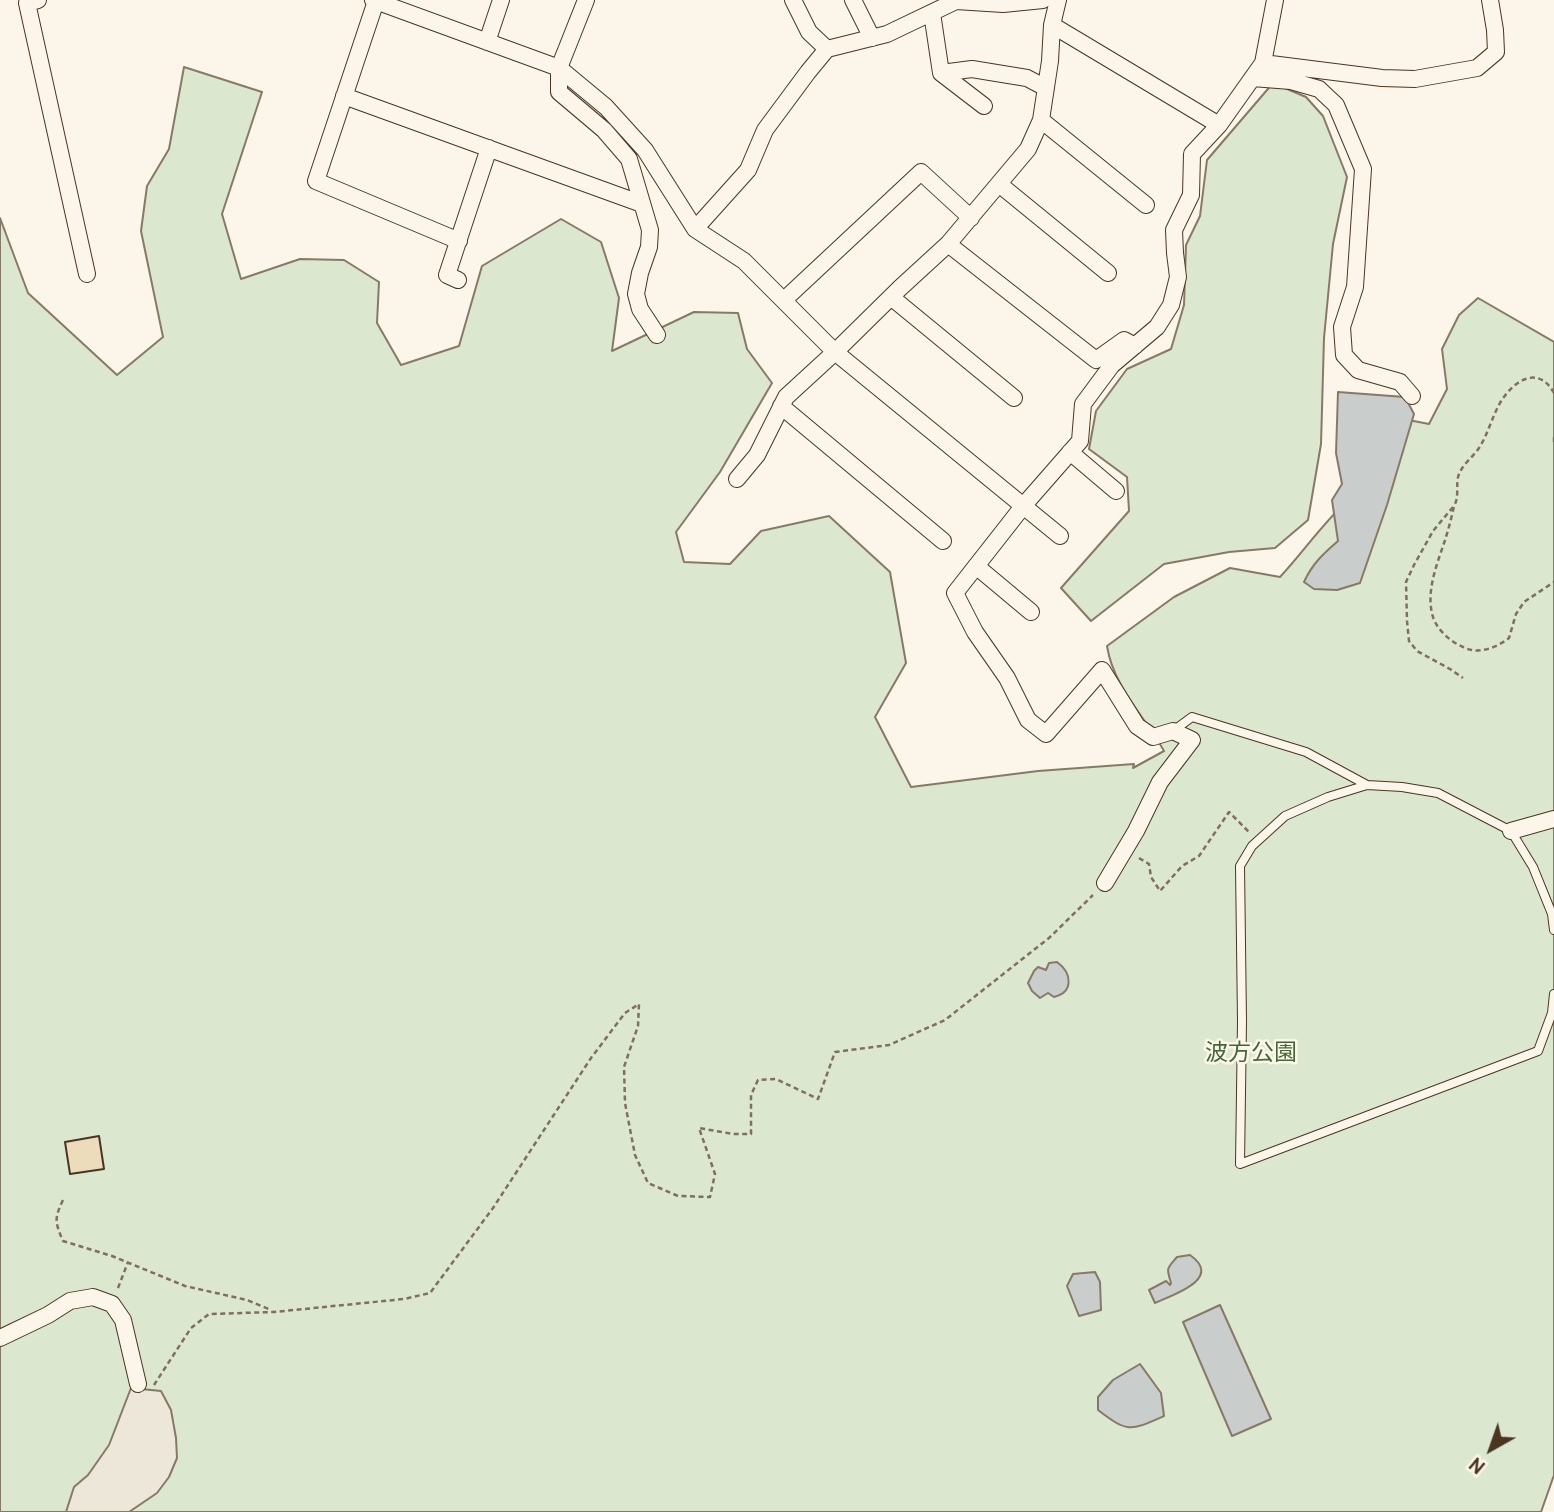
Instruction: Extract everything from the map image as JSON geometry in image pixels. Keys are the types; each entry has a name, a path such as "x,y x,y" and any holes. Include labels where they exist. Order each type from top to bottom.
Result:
{"street":[{"path":"38,0 27,3 87,275"},
{"path":"486,41 501,0"},
{"path":"586,0 559,68 559,92 604,130 629,159 650,230 649,247 636,294 640,309 657,335"},
{"path":"793,0 809,32 827,49"},
{"path":"853,0 872,38"},
{"path":"695,229 748,170 765,130 827,49 887,34 956,0 1003,4 1043,0"},
{"path":"737,479 757,455 786,397 948,244 1028,149 1041,120 1050,61 1052,25 1058,0"},
{"path":"1105,883 1160,782 1192,740 1173,731 1153,737 1136,726 1102,670 1046,734 1028,720 1007,678 975,632 955,593 1024,505 1080,441 1083,404 1112,365 1157,327 1171,306 1178,278 1174,230 1191,195 1192,154 1219,125 1263,63 1275,0"},
{"path":"1263,63 1382,78 1415,79 1477,68 1496,52 1490,0"},
{"path":"459,240 316,181 374,1 559,68 606,107 645,150 695,229 744,261 835,352 1060,536"},
{"path":"932,13 941,74 984,106"},
{"path":"1052,25 1219,125"},
{"path":"941,74 972,69 1027,78 1046,88"},
{"path":"1252,78 1291,81 1320,89 1336,104 1363,169 1355,288 1342,327 1344,355 1358,370 1400,382 1412,396"},
{"path":"344,96 642,204"},
{"path":"1041,120 1146,205"},
{"path":"458,280 447,275 489,148"},
{"path":"784,300 921,172 971,218"},
{"path":"999,184 1108,272"},
{"path":"948,244 1096,360 1125,340 1135,346"},
{"path":"891,297 1013,398"},
{"path":"781,406 943,541"},
{"path":"1070,452 1116,491"},
{"path":"976,566 1031,612"},
{"path":"1511,831 1554,819"},
{"path":"0,1338 70,1301 93,1297 112,1304 122,1320 138,1384"}],"lane":[{"path":"1173,731 1192,718 1306,752 1367,785"},
{"path":"1554,930 1552,914 1534,867 1511,831 1438,793 1367,785 1328,797 1285,816 1252,846 1240,866 1240,1164 1538,1051 1552,1013 1554,994"}],"path":[{"path":"1463,678 1417,651 1409,641 1406,582 1433,531 1457,501 1460,471 1480,447 1500,402 1525,378 1536,377 1547,382 1554,393"},
{"path":"1554,437 1554,444"},
{"path":"1454,506 1434,574 1431,599 1433,618 1441,632 1465,649 1480,651 1493,648 1509,638 1516,614 1524,602 1554,582"},
{"path":"1125,849 1149,864 1151,877 1160,891 1182,866 1199,856 1229,812 1256,839"},
{"path":"138,1384 156,1385 191,1328 209,1314 274,1312 404,1299 430,1293 493,1208 591,1058 625,1013 639,1004 638,1026 624,1067 625,1103 635,1155 648,1183 678,1196 710,1197 715,1174 699,1128 751,1134 751,1095 758,1080 776,1079 818,1099 835,1052 889,1045 945,1020 1049,938 1105,883"},
{"path":"63,1200 55,1223 63,1241 112,1256 185,1286 247,1300 274,1312"},
{"path":"112,1304 128,1262"}],"green space":[{"name":"波方公園","path":"184,67 262,92 222,214 241,279 300,259 344,260 379,282 377,323 401,365 459,346 482,266 561,219 601,242 619,298 612,351 694,312 738,313 747,349 772,383 720,472 676,532 684,562 730,564 761,531 829,516 890,572 906,663 875,717 911,787 1038,771 1134,764 1133,768 1164,751 1123,688 1110,661 1107,646 1174,597 1230,568 1280,577 1349,499 1342,407 1429,424 1447,389 1442,349 1459,315 1478,298 1554,342 1554,1475 1541,1512 0,1512 0,218 28,293 117,375 163,337 141,231 147,186 169,149"},
{"path":"1273,83 1306,97 1323,116 1347,177 1333,244 1324,338 1321,444 1308,520 1275,548 1229,552 1164,564 1091,621 1061,588 1129,511 1127,477 1089,449 1096,411 1127,369 1171,349 1184,305 1186,245 1200,216 1207,160"}],"shaded area":[{"path":"1338,392 1405,397 1414,414 1360,583 1337,590 1314,589 1304,582 1307,576 1319,559 1338,541 1332,500 1342,484 1336,453"},
{"path":"1057,962 1066,971 1068,987 1060,995 1054,997 1048,993 1040,998 1028,983 1038,967 1046,970 1049,963"},
{"path":"1190,1255 1199,1264 1201,1272 1198,1279 1183,1291 1155,1303 1149,1290 1166,1281 1170,1285 1169,1266 1177,1257"},
{"path":"1095,1272 1100,1282 1101,1310 1079,1316 1067,1286 1073,1274"},
{"path":"1220,1305 1271,1419 1232,1436 1183,1322"},
{"path":"1140,1364 1161,1393 1164,1416 1136,1427 1123,1426 1098,1410 1098,1397 1113,1380"},
{"path":"131,1388 161,1391 171,1410 177,1458 169,1477 157,1493 129,1512 66,1512 74,1487 88,1475 109,1445"}],"building":[{"path":"99,1136 104,1169 70,1174 65,1142"}]}
